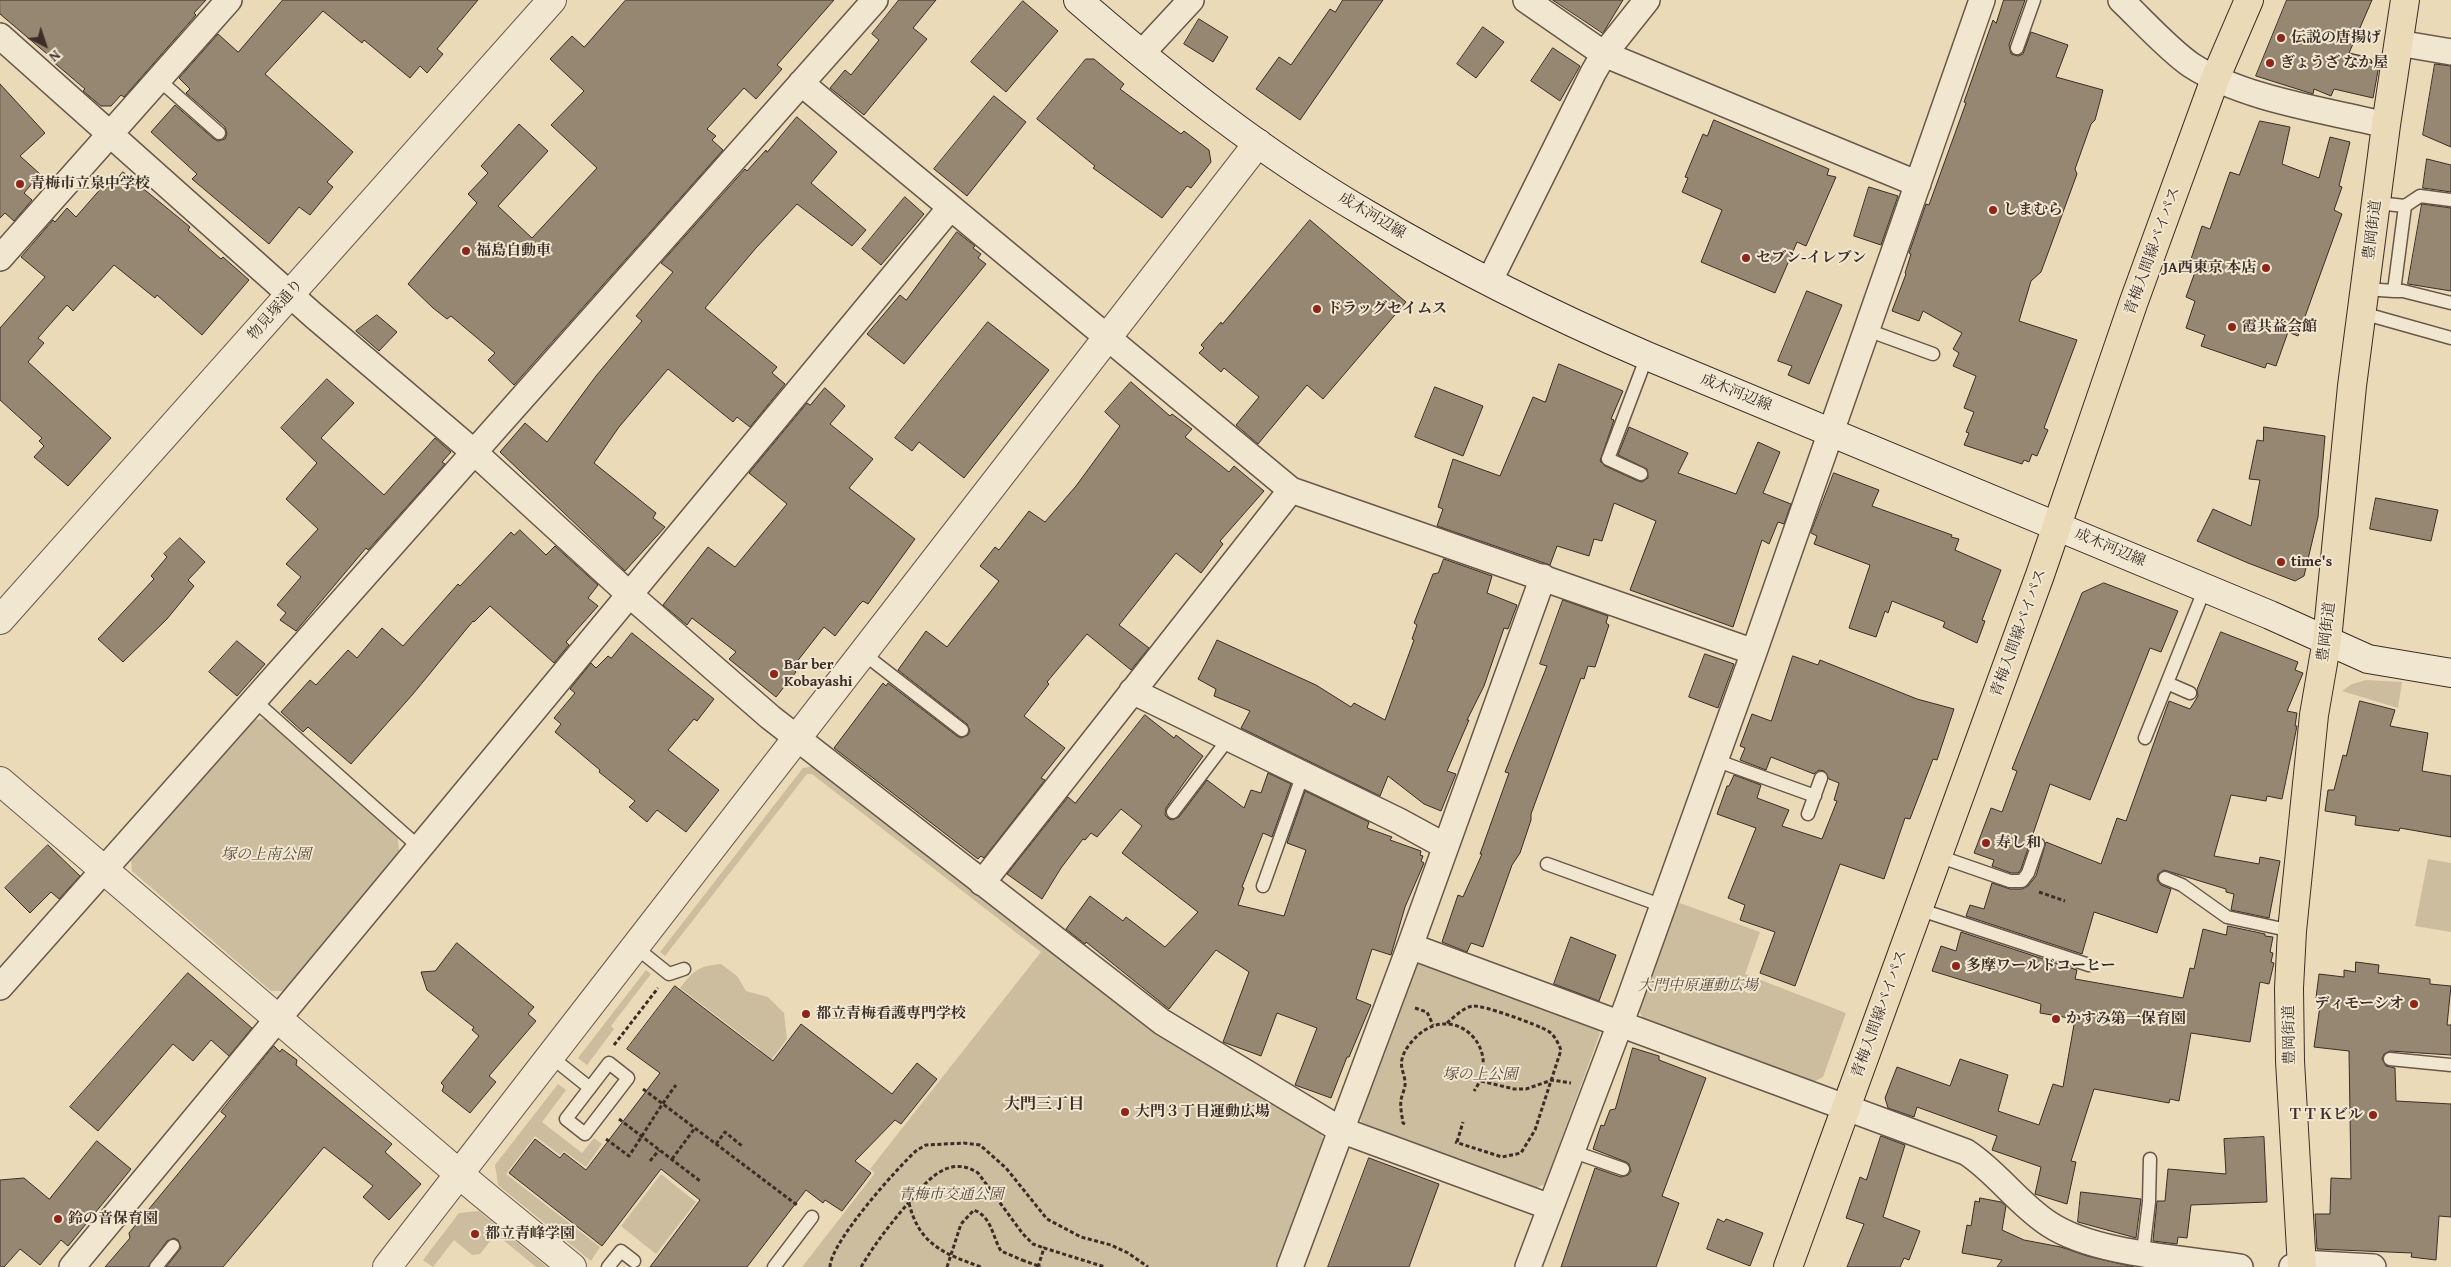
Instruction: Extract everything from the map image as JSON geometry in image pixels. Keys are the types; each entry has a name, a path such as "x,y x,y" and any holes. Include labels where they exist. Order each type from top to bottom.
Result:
{"main road":[{"name":"青梅入間線バイパス","path":"1788,1267 2040,575 2133,304 2216,80 2250,0"},
{"name":"豊岡街道","path":"2298,1266 2290,1061 2289,988 2292,931 2314,715 2327,640 2349,414 2386,125 2405,0"}],"street":[{"path":"0,258 229,0"},
{"name":"物見塚通り","path":"0,620 552,0"},
{"path":"0,987 875,0"},
{"name":"成木河辺線","path":"1078,0 1141,54 1258,143 1369,216 1489,282 1647,356 2056,525 2368,659 2451,674"},
{"path":"1141,54 1191,0"},
{"path":"1489,282 1604,54 1647,0"},
{"path":"1528,1267 1663,906 1832,432 1982,0"},
{"path":"2120,0 2189,64 2216,80 2253,93 2386,125"},
{"path":"1534,2 1604,54 1918,184"},
{"path":"0,36 290,295 475,453 630,595 797,738 1162,1022 1341,1130 1550,1207"},
{"path":"2398,44 2451,52"},
{"path":"802,83 1291,490 1754,652"},
{"path":"388,1267 458,1173 864,654 1258,143"},
{"path":"72,1267 277,1017 950,208"},
{"path":"982,883 1291,490"},
{"path":"1290,1267 1410,946 1543,577"},
{"path":"1132,691 1399,821 1445,846"},
{"path":"0,781 458,1173 572,1267"},
{"path":"1410,946 1966,1152 1980,1161 2024,1206 2064,1233 2097,1244 2194,1263 2240,1267"},
{"path":"2298,1266 2372,1267"}],"lane":[{"path":"2017,48 2034,0"},
{"path":"158,79 219,133"},
{"path":"2376,203 2405,206 2420,196 2451,200"},
{"path":"2394,291 2405,206"},
{"path":"2364,301 2394,291 2403,291 2451,303"},
{"path":"2364,301 2451,338"},
{"path":"1866,330 1933,354"},
{"path":"1642,474 1608,459 1647,356"},
{"path":"2145,738 2205,588"},
{"path":"864,654 962,730"},
{"path":"2167,683 2190,693"},
{"path":"254,700 419,847"},
{"path":"1173,812 1229,738"},
{"path":"1715,760 1814,796"},
{"path":"1263,886 1303,774"},
{"path":"1808,814 1821,778"},
{"path":"1938,856 2010,881 2022,881 2028,873 2038,844"},
{"path":"1547,864 1663,906"},
{"path":"2165,878 2182,885 2227,917 2292,931"},
{"path":"1918,909 2089,965"},
{"path":"634,946 669,974 684,970"},
{"path":"550,1056 590,1088"},
{"path":"2390,1059 2451,1065"},
{"path":"609,1063 628,1078 585,1134 566,1119 590,1088 609,1063"},
{"path":"1571,1150 1623,1169"},
{"path":"2142,1252 2149,1202 2150,1159"},
{"path":"774,1267 812,1217"},
{"path":"156,1267 173,1246"},
{"path":"608,1267 621,1251 634,1261"}],"path":[{"path":"2022,881 2036,891 2066,901"},
{"path":"609,1063 608,1053 669,974"},
{"path":"1448,1023 1472,1006 1486,1008 1549,1031 1558,1040 1561,1050 1535,1130 1529,1143 1521,1153 1502,1157 1448,1139"},
{"path":"1412,1126 1403,1123 1401,1102 1405,1082 1401,1070 1402,1057 1410,1043 1420,1033 1433,1025 1448,1023 1462,1028 1474,1037 1482,1049 1485,1064 1481,1081 1474,1091"},
{"path":"1481,1081 1514,1089 1526,1089 1552,1080 1582,1084 1594,1088"},
{"path":"590,1127 629,1156 642,1137 650,1119 676,1085"},
{"path":"646,1092 812,1217"},
{"path":"623,1122 700,1180"},
{"path":"1457,1142 1463,1122"},
{"path":"672,1159 695,1128"},
{"path":"716,1144 725,1132 742,1146"},
{"path":"830,1267 830,1259 840,1243 866,1207 908,1158 926,1145 964,1142 980,1145 1006,1168 1047,1219 1081,1237 1120,1249 1148,1267"},
{"path":"650,1162 659,1150"},
{"path":"862,1267 876,1241 921,1187 944,1170 958,1166 969,1167 978,1173 1033,1244 1105,1267"},
{"path":"909,1202 912,1217 926,1237 940,1251 981,1267"},
{"path":"947,1267 961,1224 974,1210 986,1217 1001,1251 1039,1267 1044,1248"}],"green space":[{"path":"2366,680 2402,682 2398,708 2342,691 2352,684"},
{"name":"塚の上南公園","path":"265,719 398,838 399,851 284,991 271,991 132,871 131,858 253,720"},
{"name":"大門３丁目運動広場","path":"814,766 1320,1131 1324,1141 1277,1267 802,1267 875,1173 870,1169 1041,952 812,774 807,774 665,956 660,952 803,768"},
{"path":"2428,859 2451,863 2451,932 2415,926"},
{"name":"大門中原運動広場","path":"1677,902 1760,932 1745,974 1846,1013 1823,1077 1813,1082 1643,1019 1638,1008"},
{"name":"塚の上公園","path":"1424,960 1594,1022 1600,1033 1545,1184 1534,1189 1363,1126 1360,1118 1416,964"},
{"path":"721,964 737,976 746,991 768,997 784,1013 787,1039 726,1119 714,1110 760,1049 680,988 698,970 707,966"},
{"path":"646,970 651,974 611,1026 614,1029 587,1065 578,1058"},
{"path":"558,1084 566,1090 542,1122 582,1153 594,1138 602,1144 586,1167 564,1151 560,1155 535,1136 506,1174 600,1247 591,1261 498,1185 495,1165"},
{"path":"661,1174 696,1202 656,1254 621,1226"},
{"path":"479,1211 547,1267 536,1267 496,1234 480,1254 472,1255 454,1240 433,1267 423,1260 459,1213"}],"building":[{"path":"0,0 206,0 194,13 196,15 124,97 121,95 111,106 101,106 83,91 85,89 51,60 53,59 0,14"},
{"path":"283,0 478,0 437,49 443,54 427,73 420,66 410,78 364,40 362,43 323,11 265,74 353,152 327,182 333,187 310,215 299,207 269,244 192,179 197,174 151,132 175,105 214,139 218,141 225,139 227,134 225,127 186,93 190,89 179,78 218,34 238,52"},
{"path":"626,0 834,0 777,65 782,69 756,99 744,88 707,129 716,136 712,140 723,150 514,385 488,360 495,353 451,316 447,319 433,308 408,284 477,203 468,194 488,173 481,166 519,124 548,151 498,206 532,238 597,168 551,125 584,91 550,59 572,36 584,47"},
{"path":"899,0 936,0 913,28 927,39 864,115 830,88 845,70 851,75 879,40 872,34"},
{"path":"1343,0 1383,0 1300,120 1256,89 1279,57 1291,65 1330,9 1335,12"},
{"path":"1553,0 1623,0 1603,33"},
{"path":"2004,0 2025,0 2009,45 2011,54 2018,56 2023,54 2031,32 2068,45 2056,77 2103,90 2095,120 2091,124 2075,169 2077,174 2041,272 2031,281 2019,321 2077,340 2044,428 2048,430 2037,456 2032,454 2029,462 2024,460 2022,464 1964,445 1969,433 1966,432 1974,412 1964,408 1976,376 1953,366 1959,353 1953,349 1962,333 1923,311 1919,321 1892,311 1906,274 1911,254 1909,253 1926,204 1929,205 1966,103 1964,102 1993,20 1996,23"},
{"path":"2287,0 2372,0 2349,53 2380,60 2373,98 2334,89 2331,96 2314,89 2313,94 2256,76"},
{"path":"1023,1 1058,31 1006,92 971,62"},
{"path":"1199,19 1228,37 1213,62 1184,44"},
{"path":"1483,27 1504,42 1476,78 1457,64"},
{"path":"1553,48 1580,66 1560,101 1531,81"},
{"path":"1086,59 1094,59 1124,84 1120,89 1181,134 1184,131 1209,150 1211,162 1191,188 1187,186 1162,218 1093,168 1095,166 1037,119"},
{"path":"2435,64 2451,66 2451,147 2423,135"},
{"path":"0,84 45,133 20,156 40,174 24,193 32,200 14,221 5,213 0,218"},
{"path":"994,96 1026,122 967,196 934,169"},
{"path":"797,117 837,152 811,183 866,230 852,246 797,204 756,248 705,308 777,367 772,373 785,384 750,427 737,417 733,422 668,369 619,427 594,463 656,513 653,518 665,527 625,571 500,452 525,423 547,442 596,376 642,321 636,316 673,272 661,263 745,169 747,171 766,150 767,152"},
{"path":"1714,120 1829,169 1827,175 1836,177 1806,246 1797,242 1775,293 1701,262 1722,210 1682,192 1688,178 1685,177 1703,134 1707,136"},
{"path":"2260,121 2290,127 2282,164 2319,178 2330,137 2350,142 2339,186 2342,187 2334,210 2342,214 2298,336 2288,332 2276,366 2267,363 2265,368 2201,346 2205,335 2186,328 2195,301 2186,297 2199,261 2191,259 2202,226 2210,229 2230,172 2239,175"},
{"path":"2427,159 2451,165 2451,192 2423,188"},
{"path":"123,172 190,227 188,230 221,259 223,257 249,280 202,335 157,295 155,298 114,265 73,311 67,305 38,338 44,343 28,362 111,438 68,486 34,457 44,446 39,441 42,438 0,400 0,328 45,277 21,257 53,220 55,222 67,208 76,217 110,178 114,182"},
{"path":"1869,187 1898,196 1881,245 1854,236"},
{"path":"905,197 924,214 881,265 862,249"},
{"path":"2422,204 2451,208 2451,291 2408,284"},
{"path":"1310,220 1406,302 1323,399 1307,385 1258,444 1236,425 1259,397 1224,368 1221,372 1199,353 1204,348 1201,345 1221,322 1222,324"},
{"path":"957,232 975,246 973,248 981,254 978,258 986,264 904,364 867,334 900,295 906,300"},
{"path":"1807,291 1842,305 1809,384 1788,375 1792,366 1778,361"},
{"path":"377,315 397,332 379,351 356,331"},
{"path":"988,322 1049,370 964,478 919,442 912,451 895,438"},
{"path":"1559,364 1623,391 1611,419 1614,420 1600,461 1605,466 1638,481 1642,482 1648,478 1647,469 1618,455 1629,427 1688,453 1678,473 1736,494 1758,442 1780,452 1763,493 1791,504 1784,524 1778,522 1769,544 1762,540 1733,627 1630,590 1656,521 1614,503 1602,541 1594,539 1589,556 1557,546 1550,565 1437,526 1443,509 1438,507 1453,459 1500,476 1533,397 1545,402"},
{"path":"327,379 354,403 321,438 384,495 435,438 451,452 442,462 445,464 368,550 366,548 296,631 280,620 286,613 277,605 301,577 286,564 318,529 286,499 317,463 281,428"},
{"path":"1131,382 1170,416 1172,414 1192,429 1185,437 1229,472 1234,466 1264,491 1220,541 1223,544 1201,573 1176,553 1119,625 1149,648 1131,670 1087,634 1047,682 1049,684 1024,716 1065,748 1041,778 1045,780 984,858 981,856 978,859 834,748 883,683 886,686 888,683 957,736 961,738 968,735 970,731 967,724 898,670 926,631 947,647 999,581 980,566 995,547 999,550 1029,511 1045,522 1076,486 1120,426 1105,412"},
{"path":"1435,387 1483,406 1463,456 1415,437"},
{"path":"825,388 845,406 830,424 873,459 849,488 915,539 868,604 863,601 835,636 824,627 792,668 796,672 776,697 729,659 736,652 692,618 687,625 663,605 708,547 735,567 787,504 749,473 807,403 810,405"},
{"path":"2264,427 2325,436 2318,517 2304,576 2295,581 2197,541 2213,509 2251,526 2260,480 2249,479 2257,440 2263,441"},
{"path":"1834,473 1879,490 1872,506 1952,535 1951,537 1959,539 1955,550 2001,570 1982,620 1985,621 1977,643 1943,627 1945,622 1892,601 1888,613 1885,611 1876,637 1849,628 1870,565 1814,544 1817,536 1811,533"},
{"path":"2376,498 2438,510 2431,541 2370,529"},
{"path":"520,530 546,555 555,546 598,585 588,598 598,606 566,642 569,645 554,663 490,606 473,621 413,694 351,764 308,727 303,732 281,712 310,680 316,685 348,650 357,658 382,628 403,646 458,584 460,586 511,532 514,535"},
{"path":"180,538 205,562 188,580 194,586 167,619 123,662 98,639 154,579 151,576 167,557 164,554"},
{"path":"1444,559 1492,576 1487,593 1517,605 1508,629 1504,628 1484,686 1467,720 1469,720 1447,771 1456,774 1441,811 1424,804 1388,776 1380,796 1241,728 1250,711 1214,696 1216,689 1198,679 1217,640 1316,685 1351,707 1354,703 1385,720 1414,640 1412,639 1417,625 1414,623 1433,574 1438,573"},
{"path":"2104,583 2178,611 2161,652 2150,648 2090,800 2050,784 2021,869 2018,873 2011,873 1992,866 1994,860 1974,853 1991,808 2002,812 2017,771 2012,769 2082,593"},
{"path":"1563,600 1608,616 1606,623 1609,625 1595,667 1588,666 1584,679 1581,678 1531,814 1531,820 1520,853 1512,865 1483,947 1471,943 1467,952 1442,942 1458,895 1463,897 1482,854 1480,854 1509,773 1505,772 1547,666 1540,664"},
{"path":"2221,632 2298,662 2295,670 2303,673 2287,711 2297,713 2295,726 2297,726 2282,799 2267,796 2266,801 2231,795 2214,856 2259,864 2260,857 2280,861 2269,918 2231,910 2234,894 2226,892 2226,889 2164,870 2158,874 2157,880 2161,885 2171,889 2157,933 2094,912 2082,954 1966,916 1970,905 1984,909 1992,883 2010,889 2022,889 2028,886 2036,876 2046,842 2101,864 2117,818 2126,821 2169,701 2190,709 2198,696 2197,690"},
{"path":"632,633 714,699 697,721 694,719 668,750 719,790 686,832 657,810 647,822 629,807 635,801 599,772 600,770 555,732 561,724 554,718 575,693 570,689 591,663 596,668 608,656 611,658"},
{"path":"237,641 265,664 237,696 209,672"},
{"path":"1705,654 1734,664 1718,708 1689,697"},
{"path":"1793,656 1818,665 1820,660 1917,699 1954,709 1937,760 1933,759 1910,819 1905,818 1884,879 1840,864 1795,986 1760,973 1775,932 1740,920 1745,905 1728,898 1756,828 1717,814 1727,786 1729,786 1734,775 1761,785 1757,798 1789,810 1782,826 1822,839 1837,801 1834,800 1839,783 1829,779 1824,771 1819,770 1814,774 1771,757 1766,770 1740,760 1745,748 1740,746 1752,714 1771,721"},
{"path":"2360,701 2395,710 2390,726 2428,733 2422,771 2451,776 2451,837 2400,828 2399,831 2355,825 2356,816 2325,811 2328,790 2334,790 2343,755 2346,756"},
{"path":"1145,715 1174,738 1176,735 1203,756 1166,808 1165,815 1169,819 1172,820 1179,817 1207,780 1244,808 1251,790 1261,793 1268,773 1291,784 1272,837 1263,833 1242,887 1244,888 1238,905 1284,916 1306,850 1287,843 1305,791 1369,822 1367,828 1392,837 1390,840 1421,851 1420,855 1423,856 1421,861 1424,863 1405,907 1391,955 1372,949 1356,999 1371,1005 1349,1057 1347,1057 1331,1098 1295,1085 1317,1028 1277,1013 1261,1056 1223,1042 1249,972 1216,950 1169,1009 1086,942 1085,944 1066,929 1090,896 1123,921 1126,917 1165,947 1198,912 1122,853 1142,826 1121,809 1097,837 1091,833 1085,840 1083,839 1061,868 1042,899 1007,874 1068,797 1075,803"},
{"path":"48,845 80,876 59,899 51,892 30,913 5,888"},
{"path":"2228,926 2273,937 2270,952 2273,953 2271,962 2274,963 2269,984 2260,982 2250,1042 2191,1033 2179,1101 2170,1099 2169,1103 2094,1089 2071,1161 2076,1162 2067,1204 2035,1194 2041,1167 1992,1150 1997,1136 1917,1107 1914,1117 1888,1108 1885,1098 1897,1067 1950,1086 1960,1059 2008,1075 1998,1111 2039,1125 2053,1084 2063,1087 2075,1019 2040,1013 2041,1004 1932,971 1941,946 1956,951 1961,932 2077,970 2075,979 2183,998 2190,968 2194,969 2203,929 2226,935"},
{"path":"1571,937 1616,955 1599,1001 1554,984"},
{"path":"457,943 534,1007 528,1014 536,1021 489,1076 496,1082 470,1113 442,1091 444,1086 441,1083 479,1036 472,1030 474,1027 427,990 421,972 435,971"},
{"path":"2356,962 2379,965 2378,973 2430,979 2430,984 2451,986 2447,1025 2451,1025 2451,1055 2390,1051 2384,1054 2382,1059 2386,1066 2395,1068 2396,1101 2451,1104 2451,1217 2439,1216 2436,1260 2411,1257 2412,1253 2317,1249 2315,1214 2330,1214 2331,1178 2351,1179 2349,1051 2314,1047 2321,999 2316,998 2319,974 2344,977 2344,970 2355,972"},
{"path":"188,973 252,1028 229,1056 211,1040 193,1061 173,1044 98,1131 70,1107"},
{"path":"675,986 773,1061 801,1024 892,1094 917,1063 937,1079 901,1124 895,1120 855,1161 871,1173 842,1211 825,1200 823,1203 806,1190 747,1267 650,1267 700,1200 661,1169 602,1246 509,1173 535,1139 560,1158 564,1153 586,1170 660,1073 627,1049"},
{"path":"274,1046 280,1052 282,1049 297,1060 296,1065 392,1144 385,1152 421,1184 389,1220 363,1197 373,1186 324,1147 223,1267 166,1267 181,1248 178,1240 174,1238 167,1241 148,1267 105,1267 130,1238 129,1233 226,1116 221,1112"},
{"path":"1633,1048 1659,1056 1659,1060 1706,1078 1662,1196 1679,1203 1656,1267 1561,1267 1595,1168 1621,1177 1628,1175 1631,1171 1629,1164 1626,1162 1593,1149 1601,1125 1604,1126 1610,1110 1615,1109"},
{"path":"1881,1136 1905,1145 1883,1217 1920,1231 1909,1260 1904,1258 1900,1267 1847,1267 1864,1224 1846,1218 1860,1177 1866,1180"},
{"path":"2264,1137 2267,1202 2191,1205 2187,1238 2178,1237 2177,1244 2153,1241 2157,1201 2165,1201 2168,1169 2226,1174 2224,1139"},
{"path":"97,1141 131,1169 68,1246 61,1240 40,1265 20,1249 4,1267 0,1267 0,1180 24,1178 49,1199"},
{"path":"1369,1158 1439,1184 1409,1267 1328,1267"},
{"path":"2081,1192 2141,1199 2136,1238 2078,1222"},
{"path":"1980,1198 2001,1202 2006,1206 2002,1230 2024,1240 2061,1247 2087,1256 2134,1267 1997,1267 2002,1260 1962,1253 1967,1225 1971,1226 1975,1201 1979,1202"},
{"path":"1718,1219 1724,1222 1726,1219 1763,1233 1750,1266 1707,1249"}],"place":[{"name":"伝説の唐揚げ","path":"2281,38"},
{"name":"ぎょうざ なか屋","path":"2270,63"},
{"name":"青梅市立泉中学校","path":"20,184"},
{"name":"しまむら","path":"1993,210"},
{"name":"福島自動車","path":"466,251"},
{"name":"セブン-イレブン","path":"1746,258"},
{"name":"JA西東京 本店","path":"2266,268"},
{"name":"ドラッグセイムス","path":"1317,309"},
{"name":"霞共益会館","path":"2232,327"},
{"name":"time's","path":"2281,562"},
{"name":"Bar ber Kobayashi","path":"774,674"},
{"name":"寿し和","path":"1986,843"},
{"name":"多摩ワールドコーヒー","path":"1956,966"},
{"name":"ディモーシオ","path":"2414,1004"},
{"name":"都立青梅看護専門学校","path":"806,1014"},
{"name":"かすみ第一保育園","path":"2056,1019"},
{"name":"大門３丁目運動広場","path":"1125,1112"},
{"name":"ＴＴＫビル","path":"2373,1115"},
{"name":"鈴の音保育園","path":"58,1219"},
{"name":"都立青峰学園","path":"475,1234"}],"district":[{"name":"大門三丁目","path":"1044,1105"}],"park label":[{"name":"青梅市交通公園","path":"951,1195"}]}
